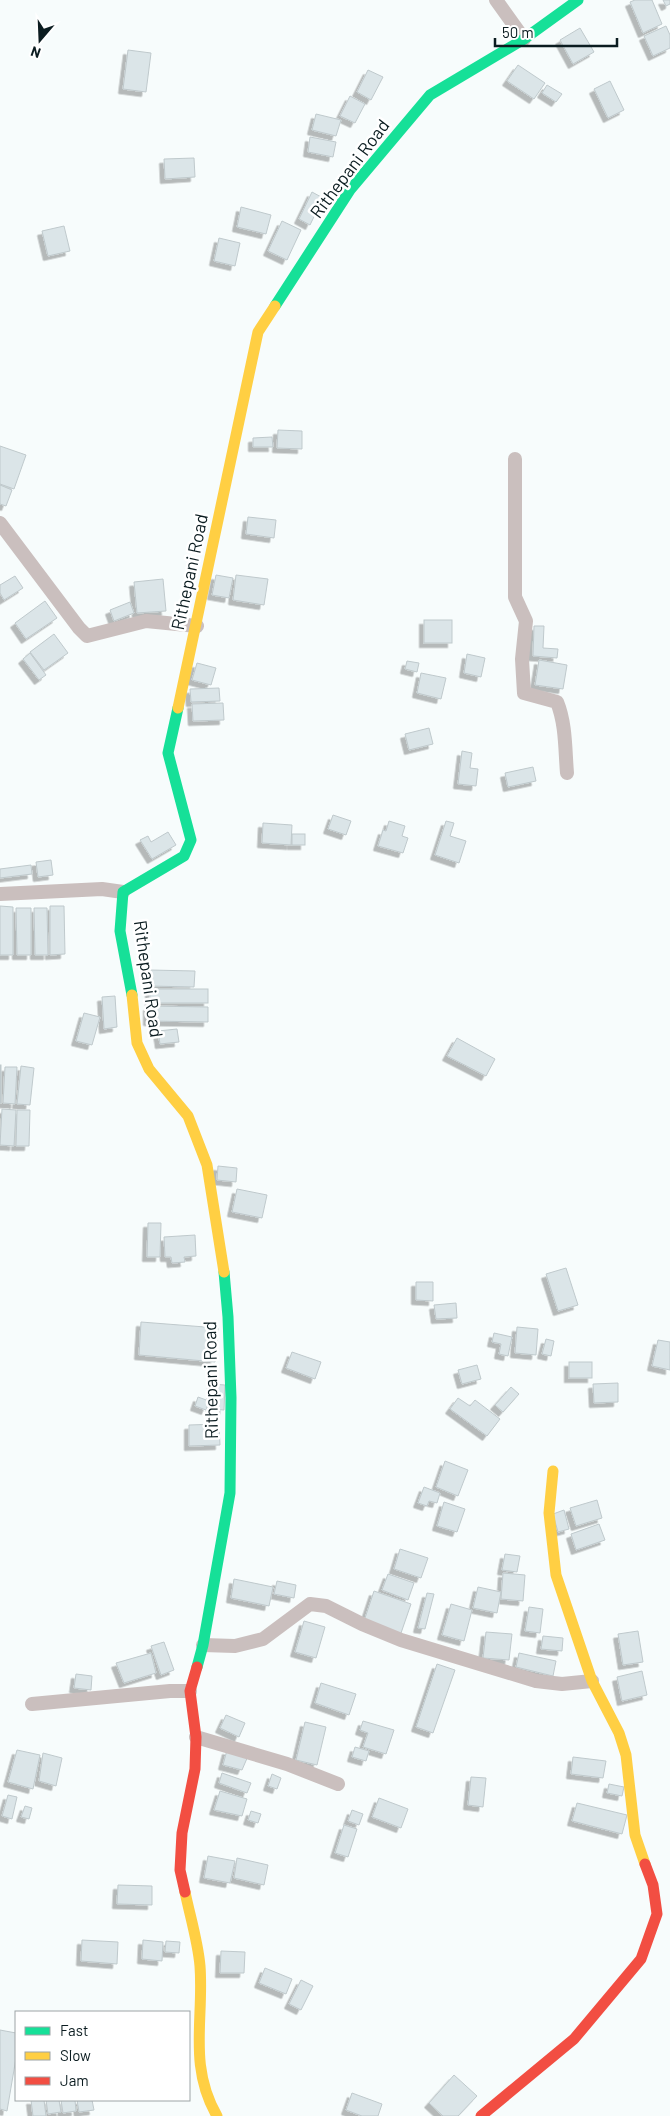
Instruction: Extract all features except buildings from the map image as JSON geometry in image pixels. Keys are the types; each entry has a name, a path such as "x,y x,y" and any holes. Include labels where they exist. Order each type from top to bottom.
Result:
{"street":[{"path":"496,0 524,39"},
{"name":"Rithepani Road","path":"217,2116 209,2102 198,2051 200,1966 180,1870 182,1833 195,1770 196,1736 190,1691 203,1645 230,1493 232,1398 223,1262 207,1165 188,1116 149,1069 137,1043 131,990 120,931 123,892 184,856 191,840 168,753 197,626 258,332 350,190 430,96 524,39 578,0"},
{"path":"515,459 515,597 526,621 522,659 524,693 557,702 565,740 567,773"},
{"path":"0,523 87,636 146,621 197,626"},
{"path":"0,894 102,888 123,892"},
{"path":"482,2116 574,2039 641,1959 657,1914 654,1884 635,1835 626,1755 619,1733 592,1681 556,1575 549,1513 553,1471"},
{"path":"203,1645 235,1646 263,1639 310,1604 326,1606 400,1640 536,1681 562,1684 592,1681"},
{"path":"32,1704 170,1691 190,1691"},
{"path":"196,1736 287,1764 338,1784"}],"traffic: fast":[{"path":"275,306 350,190 430,95 524,39 578,0"},
{"path":"132,995 120,931 123,892 184,856 191,840 168,753 178,708"},
{"path":"197,1667 203,1645 230,1493 231,1398 224,1272"}],"traffic: slow":[{"path":"178,708 258,332 275,306"},
{"path":"132,995 137,1043 149,1069 188,1116 207,1165 224,1272"},
{"path":"553,1471 549,1513 556,1575 592,1681 619,1733 626,1755 635,1835 645,1864"},
{"path":"185,1892 196,1938 200,1966 200,2061 208,2097 217,2116"}],"traffic: jam":[{"path":"185,1892 180,1870 182,1833 195,1769 196,1737 190,1691 197,1667"},
{"path":"481,2116 574,2039 641,1959 657,1914 653,1885 645,1864"}]}
